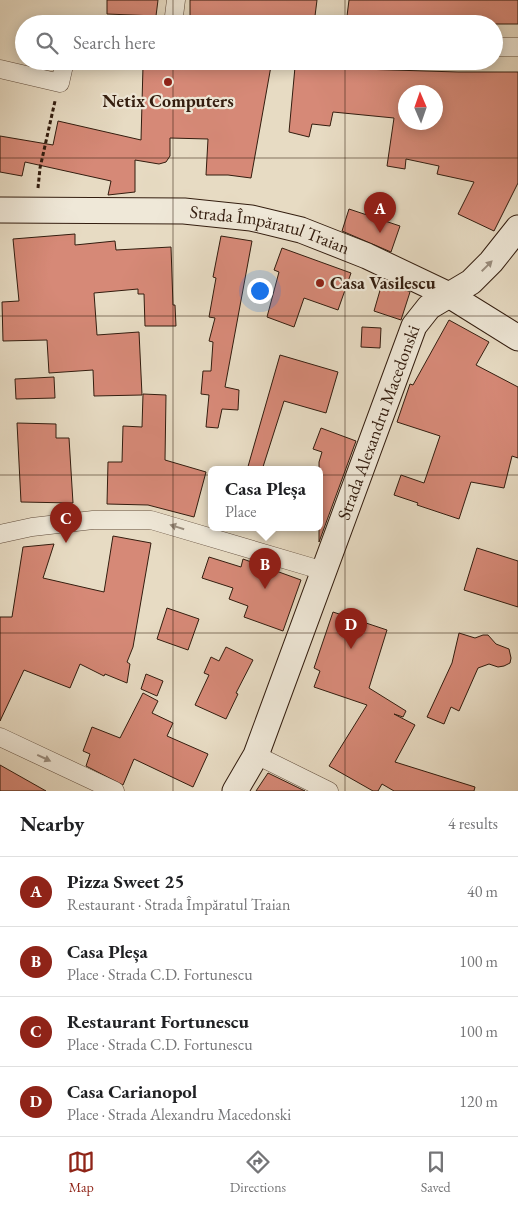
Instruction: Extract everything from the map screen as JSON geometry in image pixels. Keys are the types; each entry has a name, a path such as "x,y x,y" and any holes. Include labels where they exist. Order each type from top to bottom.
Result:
{"street":[{"path":"174,15 176,0"},
{"path":"503,47 518,47"},
{"path":"0,69 60,83 63,70"},
{"name":"Strada Împăratul Traian","path":"0,210 184,211 251,218 309,233 367,256 449,295 518,338"},
{"name":"Strada Alexandru Macedonski","path":"235,791 256,755 414,326 429,307 471,282 485,269 518,228"},
{"path":"0,534 93,520 151,520 324,571"},
{"path":"0,737 115,791"},
{"path":"256,755 329,791"}],"path":[{"path":"36,210 40,168 47,131 60,83"}],"building":[{"path":"107,0 158,0 156,15 107,14"},
{"path":"190,0 317,0 315,15 190,15"},
{"path":"349,0 518,0 518,24 503,24 503,15 347,15"},
{"path":"143,70 270,70 251,178 206,175 208,139 170,138 170,156 166,162 159,164 135,160 135,192 108,195 111,181 25,162 22,176 0,172 0,136 53,145 58,121 141,140"},
{"path":"295,70 518,72 518,183 494,231 458,214 474,182 437,174 439,166 406,159 405,169 387,166 394,118 333,112 330,126 312,124 309,137 289,132"},
{"path":"349,209 400,226 391,252 342,231"},
{"path":"75,234 75,245 115,241 116,250 171,247 173,305 175,305 176,326 145,326 144,294 138,294 138,289 94,293 97,335 139,332 142,395 94,396 93,370 49,373 47,340 3,341 2,302 19,301 13,239"},
{"path":"221,236 252,241 225,387 239,390 238,410 222,409 218,428 206,427 209,395 201,394 203,371 211,371 213,342 209,341 215,318 209,317 216,278 213,277"},
{"name":"Casa Vasilescu","path":"282,248 351,273 338,310 304,298 294,327 267,317 279,272 274,270"},
{"path":"383,280 410,292 401,320 374,311"},
{"path":"449,320 489,342 476,365 518,387 518,458 512,456 504,488 471,482 459,519 394,495 401,475 424,483 440,436 397,422 410,384 413,385"},
{"path":"362,327 381,328 380,348 361,347"},
{"path":"280,355 338,372 326,413 284,401 263,466 248,466"},
{"path":"54,377 55,398 16,399 15,379"},
{"path":"143,394 166,395 165,460 206,472 194,517 148,505 107,504 108,462 122,462 123,426 142,427"},
{"path":"17,423 56,424 56,438 69,438 73,503 21,502"},
{"path":"321,428 356,441 319,542 319,531 323,531 323,466 319,466 322,452 313,449"},
{"path":"113,536 151,543 133,647 127,662 130,664 127,683 105,674 104,676 80,664 70,688 24,670 0,721 0,617 12,617 23,547 54,544 43,578 104,592"},
{"path":"477,548 518,561 518,607 464,590"},
{"path":"209,557 241,567 243,559 301,580 283,631 244,617 248,606 229,599 233,588 202,578"},
{"path":"167,608 199,619 188,650 157,639"},
{"path":"333,612 387,630 369,688 406,711 403,717 394,714 415,725 395,762 475,787 474,791 394,791 382,784 378,791 373,791 329,766 367,705 314,687 320,671 314,668"},
{"path":"459,633 475,638 488,635 496,644 509,649 511,658 510,663 504,666 498,667 489,664 478,668 459,711 451,707 444,724 427,717 452,663"},
{"path":"226,647 253,660 236,693 238,694 226,719 195,705 209,675 204,673 211,657 219,661"},
{"path":"146,674 163,681 157,696 141,689"},
{"path":"143,693 158,701 152,713 173,723 167,736 208,754 193,787 134,759 123,785 86,766 90,754 83,751 92,727 120,738"},
{"path":"0,765 46,791 0,791"},
{"path":"268,773 305,791 256,791"}],"place":[{"name":"Netix Computers","path":"168,82"},
{"name":"Pizza Sweet 25","path":"380,233"},
{"name":"Casa Vasilescu","path":"320,283"},
{"name":"Restaurant Fortunescu","path":"66,543"},
{"name":"Casa Pleșa","path":"265,589"},
{"name":"Casa Carianopol","path":"351,649"}]}
